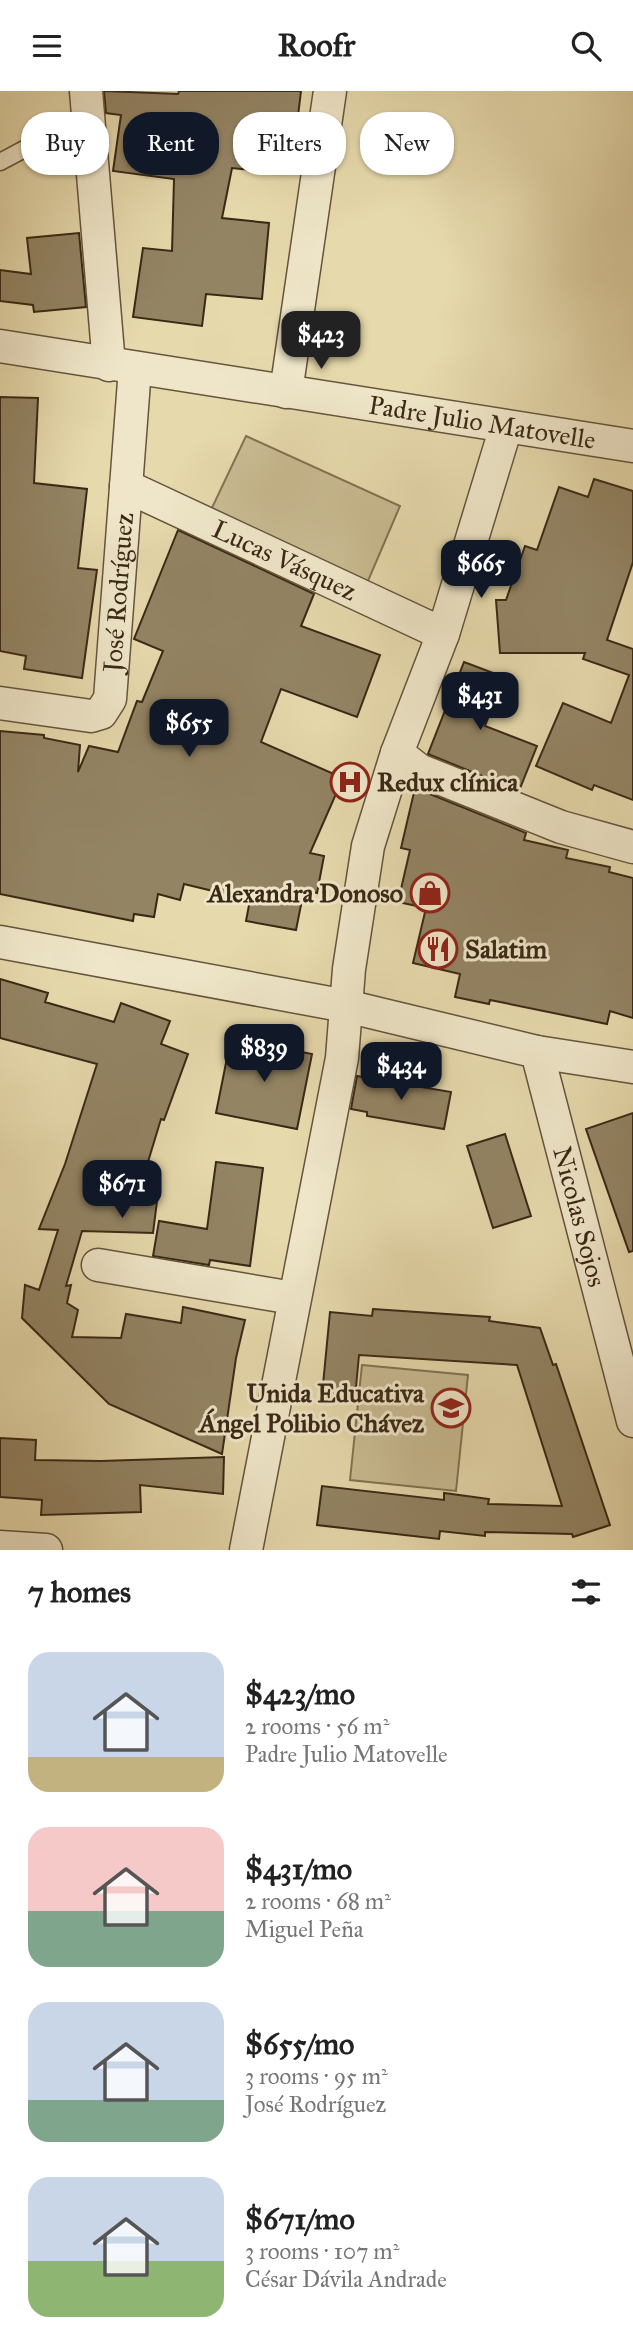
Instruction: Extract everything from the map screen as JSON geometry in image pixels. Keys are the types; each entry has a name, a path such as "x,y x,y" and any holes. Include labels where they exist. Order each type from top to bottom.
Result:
{"street":[{"name":"José Rodríguez","path":"86,91 87,112"},
{"path":"286,392 330,91"},
{"name":"José Rodríguez","path":"0,703 80,716 101,713 110,699 126,486 122,367 95,175"},
{"name":"Padre Julio Matovelle","path":"0,346 633,446"},
{"path":"246,1550 293,1298 342,1058 346,1006 368,846 397,753 443,634 506,427"},
{"name":"Lucas Vásquez","path":"126,486 443,634"},
{"path":"397,753 419,770 561,827 633,847"},
{"path":"0,942 346,1006 537,1052 633,1067"},
{"name":"Nicolas Sojos","path":"537,1052 633,1421"},
{"path":"97,1265 293,1298"},
{"path":"0,1547 47,1550"}],"lane":[{"path":"0,162 21,151"}],"shaded area":[{"path":"246,436 400,506 365,588 210,512"},
{"path":"362,1365 468,1375 456,1491 350,1480"}],"building":[{"path":"104,91 178,94 179,91 301,91 298,112 233,112 233,168 222,218 269,223 262,299 206,294 202,326 133,317 143,248 172,251 174,179 144,175 219,175 219,112 123,112 123,172 113,171 121,115 106,112"},
{"path":"79,233 86,307 34,312 33,305 0,301 0,270 31,274 27,238"},
{"path":"0,397 38,398 34,483 87,489 78,568 97,570 82,678 24,669 26,656 0,651"},
{"path":"594,479 633,491 633,562 607,640 633,649 633,800 594,785 592,790 536,766 563,703 611,723 629,675 583,659 585,653 500,653 496,600 506,600 525,546 537,550 559,487 588,497"},
{"path":"178,530 314,594 301,626 380,655 357,717 281,689 261,742 343,778 310,853 324,856 317,893 304,890 296,930 246,921 250,900 184,884 180,900 158,894 154,917 134,914 133,921 0,894 0,731 44,735 44,738 80,745 78,772 89,746 118,752 137,701 142,702 163,651 134,639"},
{"path":"464,662 504,677 485,726 537,746 519,791 428,754"},
{"path":"415,788 526,833 524,840 568,850 566,858 610,867 609,872 633,878 633,1018 610,1011 607,1024 490,1000 489,1004 455,997 460,974 413,963 426,908 398,902 410,850 401,848"},
{"path":"0,979 48,993 45,1002 114,1022 121,1003 170,1021 161,1044 188,1054 164,1120 161,1119 144,1175 160,1177 153,1233 82,1231 66,1286 71,1285 67,1303 78,1310 72,1337 121,1338 126,1314 181,1323 183,1307 245,1320 236,1358 222,1454 109,1404 22,1318 25,1285 39,1290 58,1230 39,1229 65,1164 97,1064 0,1038"},
{"path":"231,1038 312,1054 297,1129 216,1113"},
{"path":"357,1076 451,1092 444,1129 367,1116 367,1112 351,1109"},
{"path":"633,1113 633,1251 629,1252 586,1129"},
{"path":"505,1134 531,1216 493,1228 467,1146"},
{"path":"216,1162 263,1168 250,1266 210,1260 209,1265 153,1256 159,1221 207,1229"},
{"path":"373,1309 490,1317 489,1321 540,1328 553,1365 556,1364 610,1525 573,1537 572,1534 485,1532 485,1536 440,1531 439,1539 317,1525 322,1486 444,1500 444,1493 489,1499 488,1504 562,1506 517,1365 359,1355 355,1398 322,1395 330,1312 372,1316"},
{"path":"0,1438 36,1440 35,1460 224,1457 223,1494 140,1485 141,1512 41,1515 42,1500 0,1497"}],"place":[{"name":"Redux clínica","path":"350,782"},
{"name":"Alexandra Donoso","path":"430,893"},
{"name":"Salatim","path":"438,949"},
{"name":"Unida Educativa Ángel Polibio Chávez","path":"451,1408"}]}
